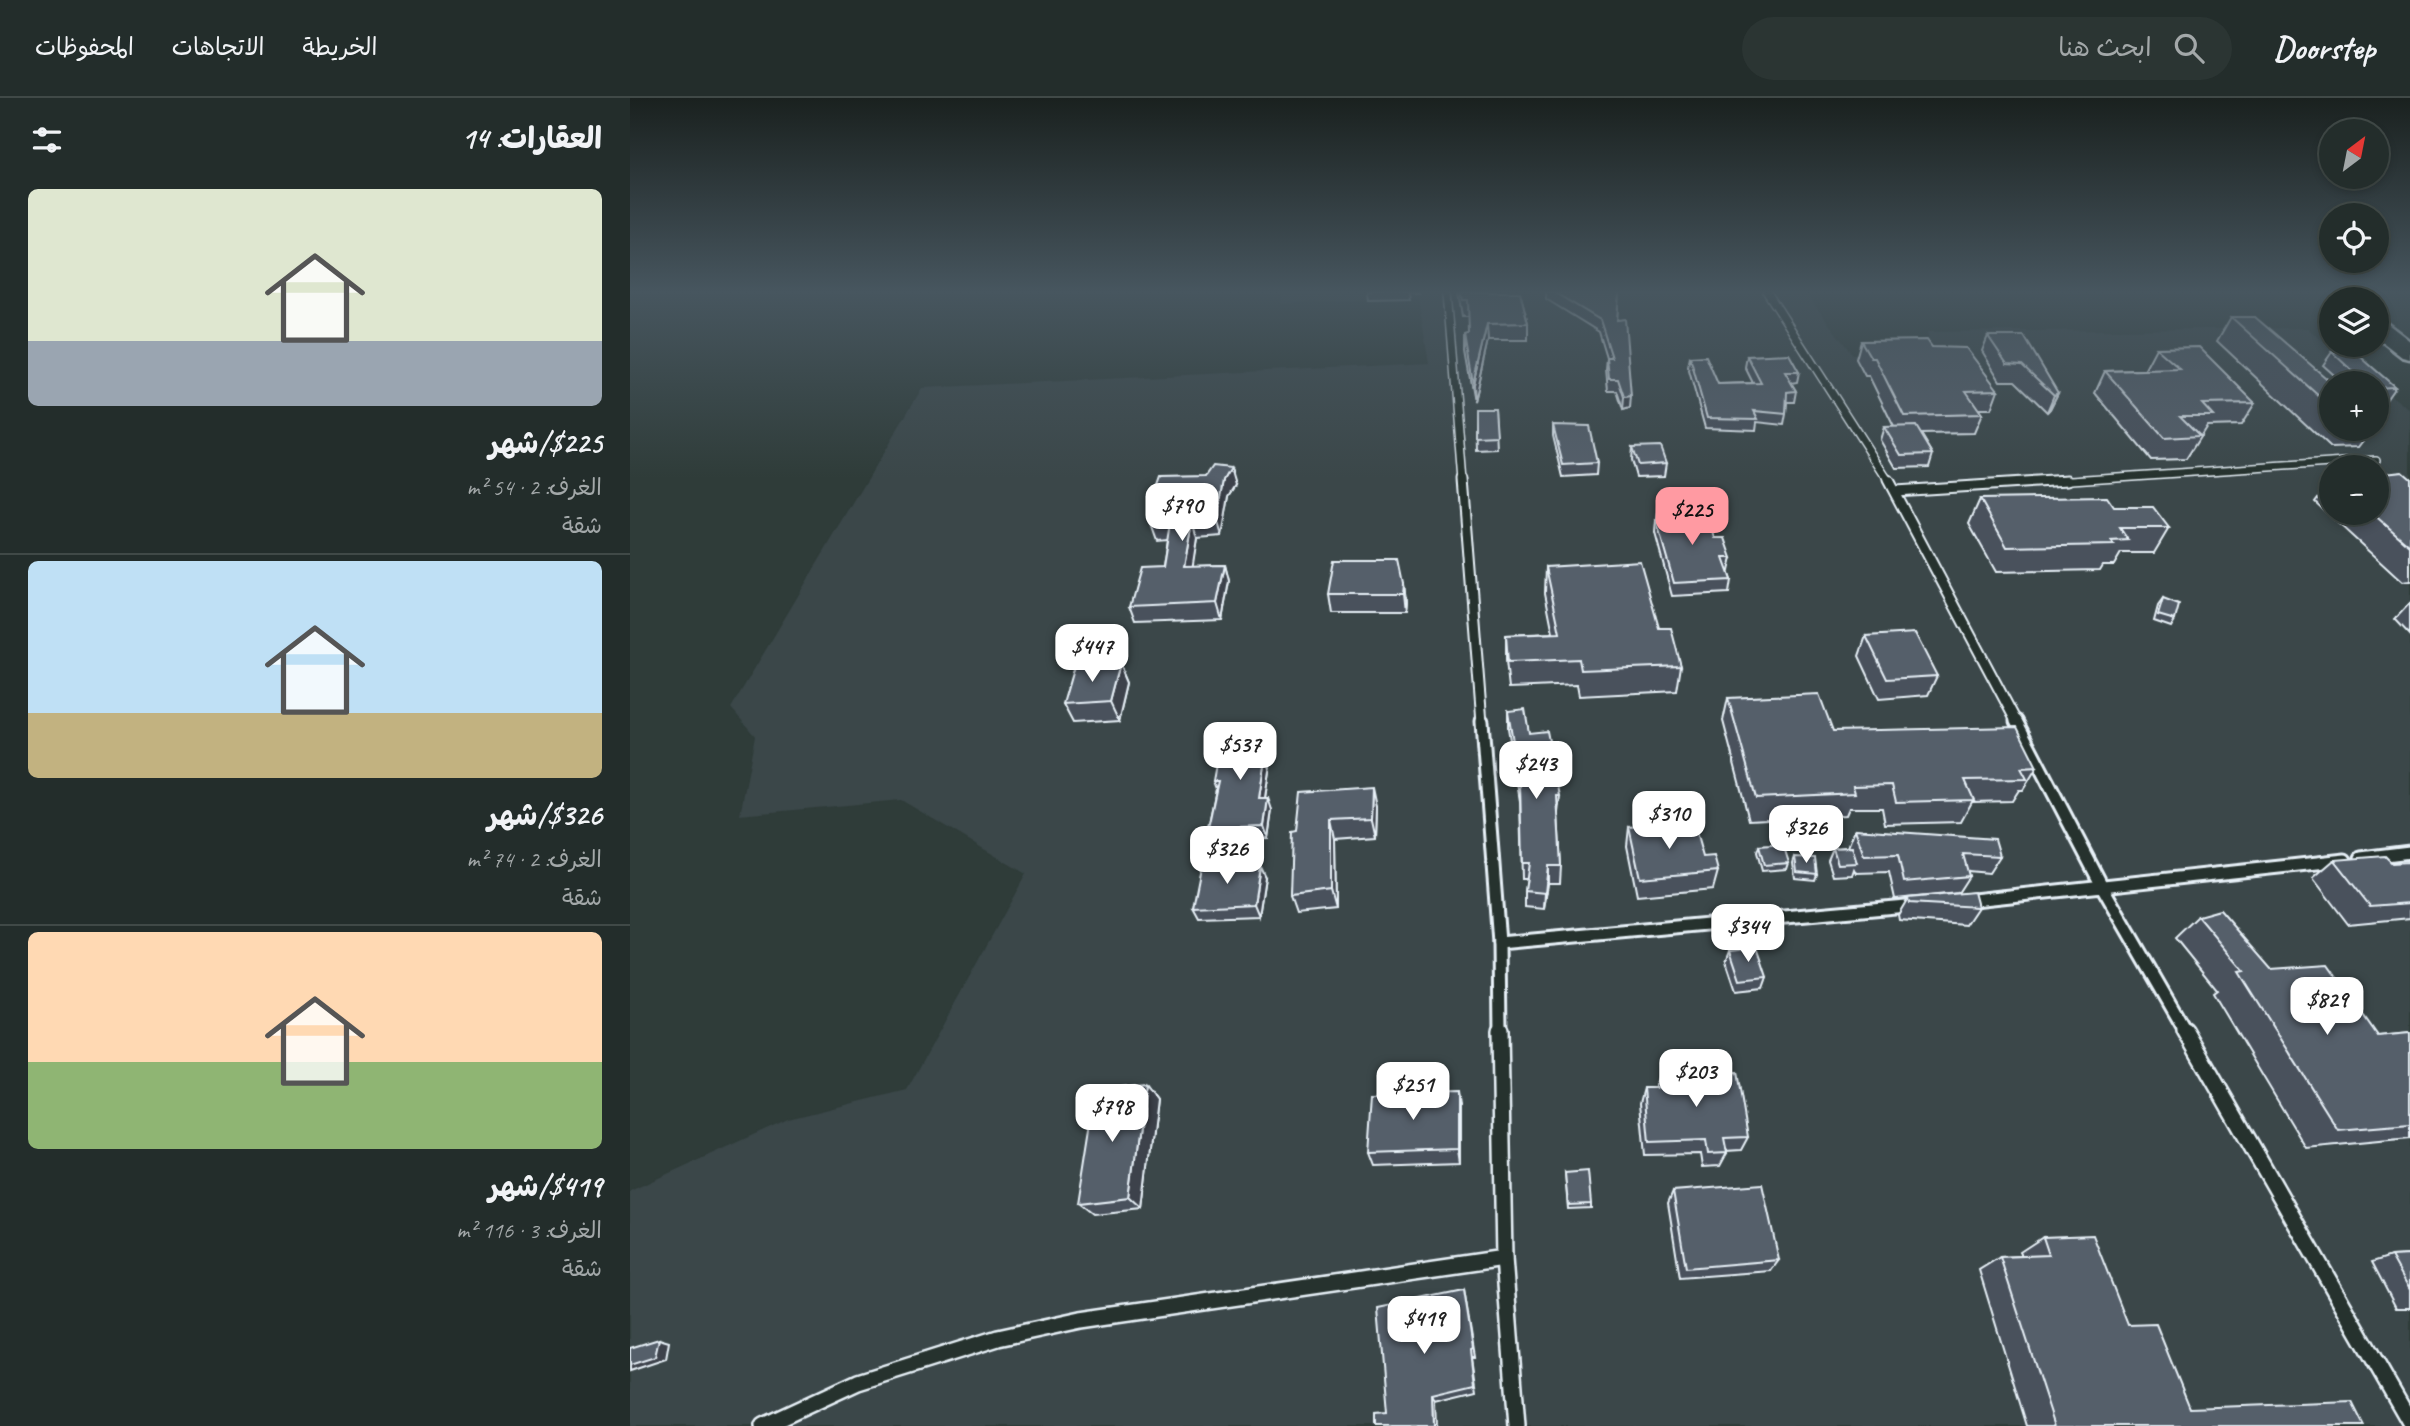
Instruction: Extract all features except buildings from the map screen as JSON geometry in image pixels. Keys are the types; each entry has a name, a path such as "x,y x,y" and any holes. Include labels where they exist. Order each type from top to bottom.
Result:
{"lane":[{"path":"1453,354 1499,943 1504,1258 1517,1426"},
{"path":"1807,354 1895,491 2103,888 2410,1422"},
{"path":"1895,491 2319,464"},
{"path":"1952,902 2103,888 2410,852"},
{"path":"1499,943 1924,904"},
{"path":"763,1426 858,1382 998,1338 1081,1320 1504,1258"}],"shaded area":[{"path":"1427,354 2319,354 2319,357 2343,357 2361,371 2319,371 2319,441 2389,441 2389,394 2410,410 2410,1426 630,1426 630,1191 788,1119 907,1090 1026,874 901,800 740,815 755,736 731,708 922,388 1429,363"}]}
